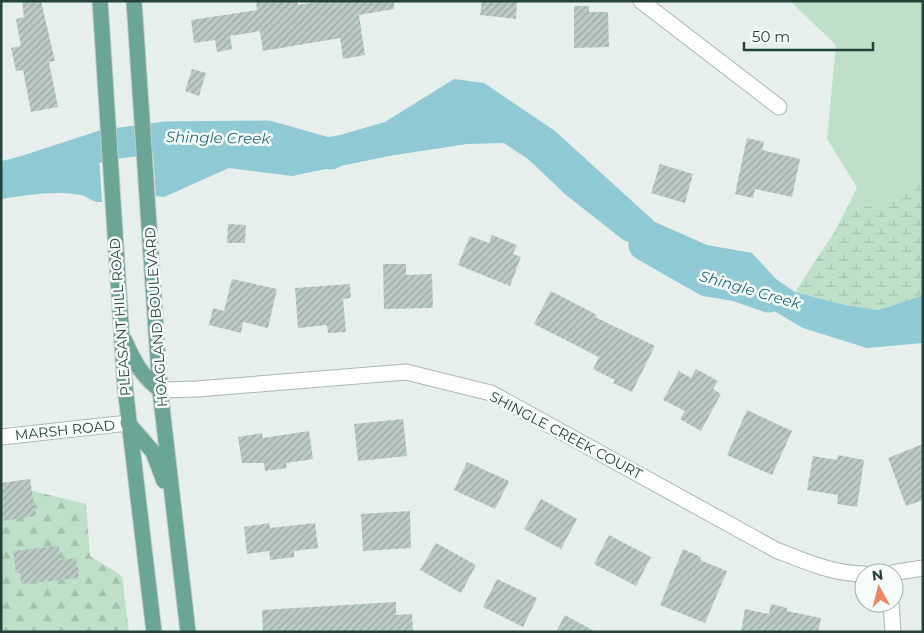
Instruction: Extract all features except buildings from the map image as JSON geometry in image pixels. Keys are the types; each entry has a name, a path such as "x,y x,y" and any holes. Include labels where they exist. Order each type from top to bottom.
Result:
{"main road":[{"name":"PLEASANT HILL ROAD","path":"100,1 104,100 128,422 154,632"},
{"name":"HOAGLAND BOULEVARD","path":"134,1 160,390 188,632"},
{"path":"121,333 137,367 146,379 160,390"},
{"path":"128,422 153,452 173,504"}],"street":[{"path":"641,1 779,107"},
{"name":"SHINGLE CREEK COURT","path":"160,390 197,389 406,372 486,392 504,398 776,550 819,567 854,574"},
{"name":"MARSH ROAD","path":"1,437 128,422"},
{"path":"904,571 923,568"},
{"path":"892,613 893,632"}],"green space":[{"path":"790,1 923,1 923,179 915,181 876,209 851,200 857,187 827,139 836,45"},
{"path":"923,179 923,295 879,310 845,305 795,292 835,231 851,200 876,209 915,181"},
{"path":"13,486 86,504 90,556 122,576 129,632 1,632 1,488"}],"water":[{"path":"454,79 484,83 555,131 655,222 707,245 752,253 776,279 795,292 845,305 879,310 923,295 923,343 867,348 803,328 732,286 674,265 622,239 566,195 528,159 504,143 467,144 389,156 292,176 229,168 164,197 156,196 152,140 222,147 294,143 340,135 385,122"},
{"path":"98,142 102,202 96,202 81,195 61,193 1,199 1,161 72,145"}],"waterway":[{"name":"Shingle Creek","path":"1,179 105,145 165,137 267,136 331,154"},
{"name":"Shingle Creek","path":"644,245 707,281 737,286 769,297"}]}
